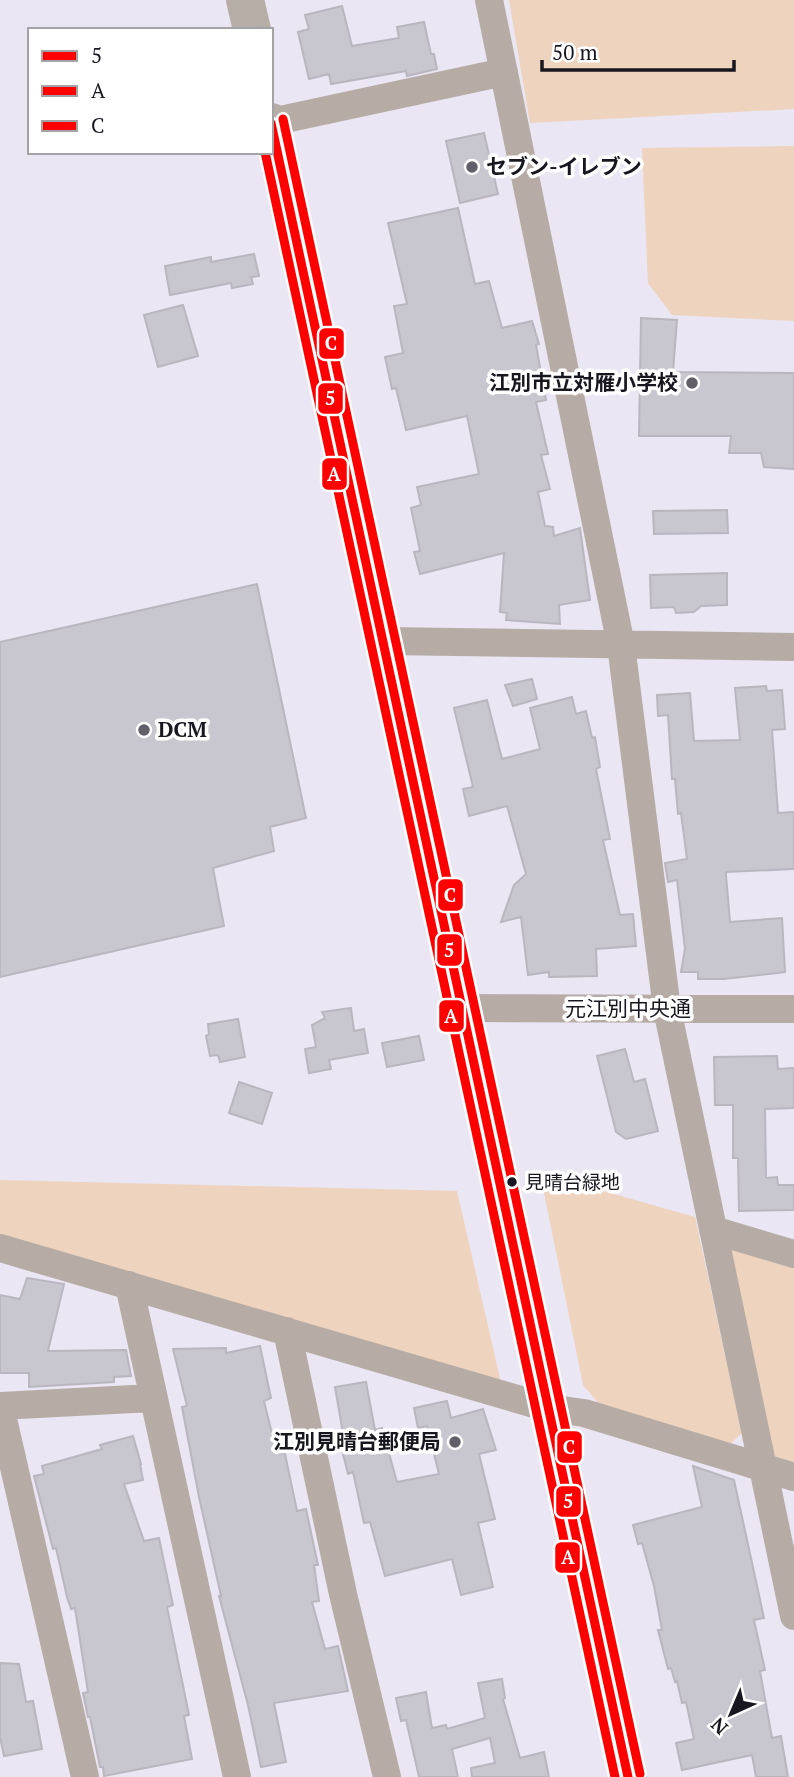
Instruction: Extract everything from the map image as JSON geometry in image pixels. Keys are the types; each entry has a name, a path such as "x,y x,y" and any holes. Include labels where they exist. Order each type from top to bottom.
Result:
{"main road":[{"path":"245,0 252,28"},
{"path":"273,131 628,1777"}],"street":[{"path":"489,0 621,645 667,1009 794,1616"},
{"path":"273,122 504,72"},
{"path":"383,641 794,647"},
{"name":"元江別中央通","path":"462,1008 794,1009"},
{"path":"713,1230 794,1254"},
{"path":"0,1248 548,1408 582,1413 794,1477"},
{"path":"129,1285 236,1777"},
{"path":"286,1331 343,1594 387,1777"},
{"path":"85,1777 0,1406 152,1398"}],"shaded area":[{"path":"509,0 794,0 794,109 530,123"},
{"path":"794,146 794,321 672,315 648,283 642,148"},
{"path":"540,1173 695,1217 742,1433 728,1446 600,1405 583,1385"},
{"path":"0,1180 457,1191 502,1387 0,1235"},
{"path":"734,1248 794,1260 794,1466 774,1460 728,1257"}],"building":[{"path":"342,6 352,46 399,38 397,27 424,22 437,69 407,76 406,71 331,84 329,74 309,79 298,32 309,29 305,15"},
{"path":"484,133 498,194 460,203 446,141"},
{"path":"458,208 475,284 489,281 502,328 532,321 539,344 536,345 546,400 536,402 548,454 541,455 550,489 538,492 545,526 553,527 554,536 580,528 590,600 559,605 560,624 506,620 507,613 500,612 504,553 420,574 414,552 420,551 411,508 421,505 417,487 479,474 467,416 406,430 396,388 392,389 385,357 403,353 394,306 407,304 388,223"},
{"path":"254,254 259,276 251,277 253,284 232,288 231,283 170,295 165,266 211,257 211,262"},
{"path":"183,305 198,356 158,367 144,315"},
{"path":"641,318 677,320 673,372 794,373 794,469 764,467 761,453 729,453 731,436 639,436"},
{"path":"727,510 728,533 654,534 653,511"},
{"path":"727,573 727,605 701,606 694,612 676,613 674,607 651,608 650,575"},
{"name":"DCM","path":"257,584 306,818 270,827 274,851 213,868 224,926 0,977 0,642"},
{"path":"532,679 537,699 513,706 505,685"},
{"path":"766,686 767,691 782,690 785,729 772,730 778,813 794,812 794,869 726,872 726,875 730,922 782,918 785,972 698,979 698,972 681,972 685,949 677,880 668,882 665,863 687,859 681,813 678,814 675,779 672,779 668,715 658,716 657,695 690,693 694,741 740,740 735,688"},
{"path":"572,697 576,714 586,711 592,738 595,737 600,767 596,769 610,839 603,840 620,915 633,914 636,946 596,949 597,976 549,977 549,972 528,975 521,917 501,922 514,885 526,874 507,806 469,816 463,789 473,787 454,708 487,700 502,759 540,749 530,708"},
{"path":"351,1008 354,1031 364,1029 368,1053 329,1060 331,1069 309,1073 305,1049 316,1047 312,1025 325,1018 322,1012"},
{"path":"238,1019 245,1057 220,1062 218,1055 210,1056 206,1036 209,1034 208,1024"},
{"path":"419,1036 424,1060 387,1067 382,1043"},
{"path":"625,1049 634,1082 645,1079 658,1131 626,1139 616,1132 597,1056"},
{"path":"777,1056 778,1069 794,1068 794,1108 765,1109 766,1178 777,1177 778,1185 794,1185 794,1210 739,1211 738,1158 733,1158 733,1105 715,1105 714,1057"},
{"path":"239,1082 272,1093 262,1124 229,1113"},
{"path":"27,1278 64,1284 48,1351 126,1350 131,1376 114,1377 114,1382 29,1387 29,1373 0,1373 0,1295 20,1299"},
{"path":"260,1346 271,1398 264,1401 276,1450 284,1449 297,1511 306,1509 318,1565 314,1565 319,1601 312,1602 325,1649 338,1646 348,1691 274,1703 286,1762 261,1767 248,1705 219,1596 182,1407 187,1406 173,1349 226,1348 226,1353"},
{"path":"366,1382 375,1430 382,1428 397,1482 439,1474 427,1426 418,1428 414,1408 447,1401 451,1418 483,1409 496,1450 479,1454 495,1519 478,1523 493,1587 461,1595 452,1559 385,1576 370,1522 364,1523 353,1472 348,1474 341,1446 345,1445 335,1387"},
{"path":"133,1436 143,1480 124,1484 144,1541 159,1538 173,1605 167,1607 189,1715 184,1716 192,1759 104,1776 83,1693 88,1692 75,1608 71,1609 67,1597 56,1548 53,1549 34,1476 44,1474 42,1466 102,1449 100,1445"},
{"path":"693,1466 734,1480 764,1618 754,1620 765,1670 760,1671 772,1738 781,1736 788,1777 756,1777 752,1755 682,1770 676,1743 694,1739 686,1702 682,1703 677,1681 675,1682 671,1668 668,1669 658,1630 662,1630 654,1586 642,1543 638,1544 633,1525 702,1507"},
{"path":"0,1663 19,1664 26,1702 33,1701 42,1749 4,1756 0,1737"},
{"path":"502,1679 503,1699 520,1758 544,1752 549,1777 472,1777 471,1768 495,1763 490,1738 452,1749 458,1777 419,1777 406,1720 401,1721 396,1698 426,1692 432,1728 446,1725 447,1729 485,1718 478,1683"}],"transit line":[{"name":"C","path":"283,119 640,1774"},
{"name":"5","path":"273,132 628,1777"},
{"name":"A","path":"265,154 615,1777"}],"place":[{"name":"セブン-イレブン","path":"472,167"},
{"name":"江別市立対雁小学校","path":"692,383"},
{"name":"DCM","path":"144,730"},
{"name":"見晴台緑地","path":"512,1182"},
{"name":"江別見晴台郵便局","path":"455,1442"}]}
